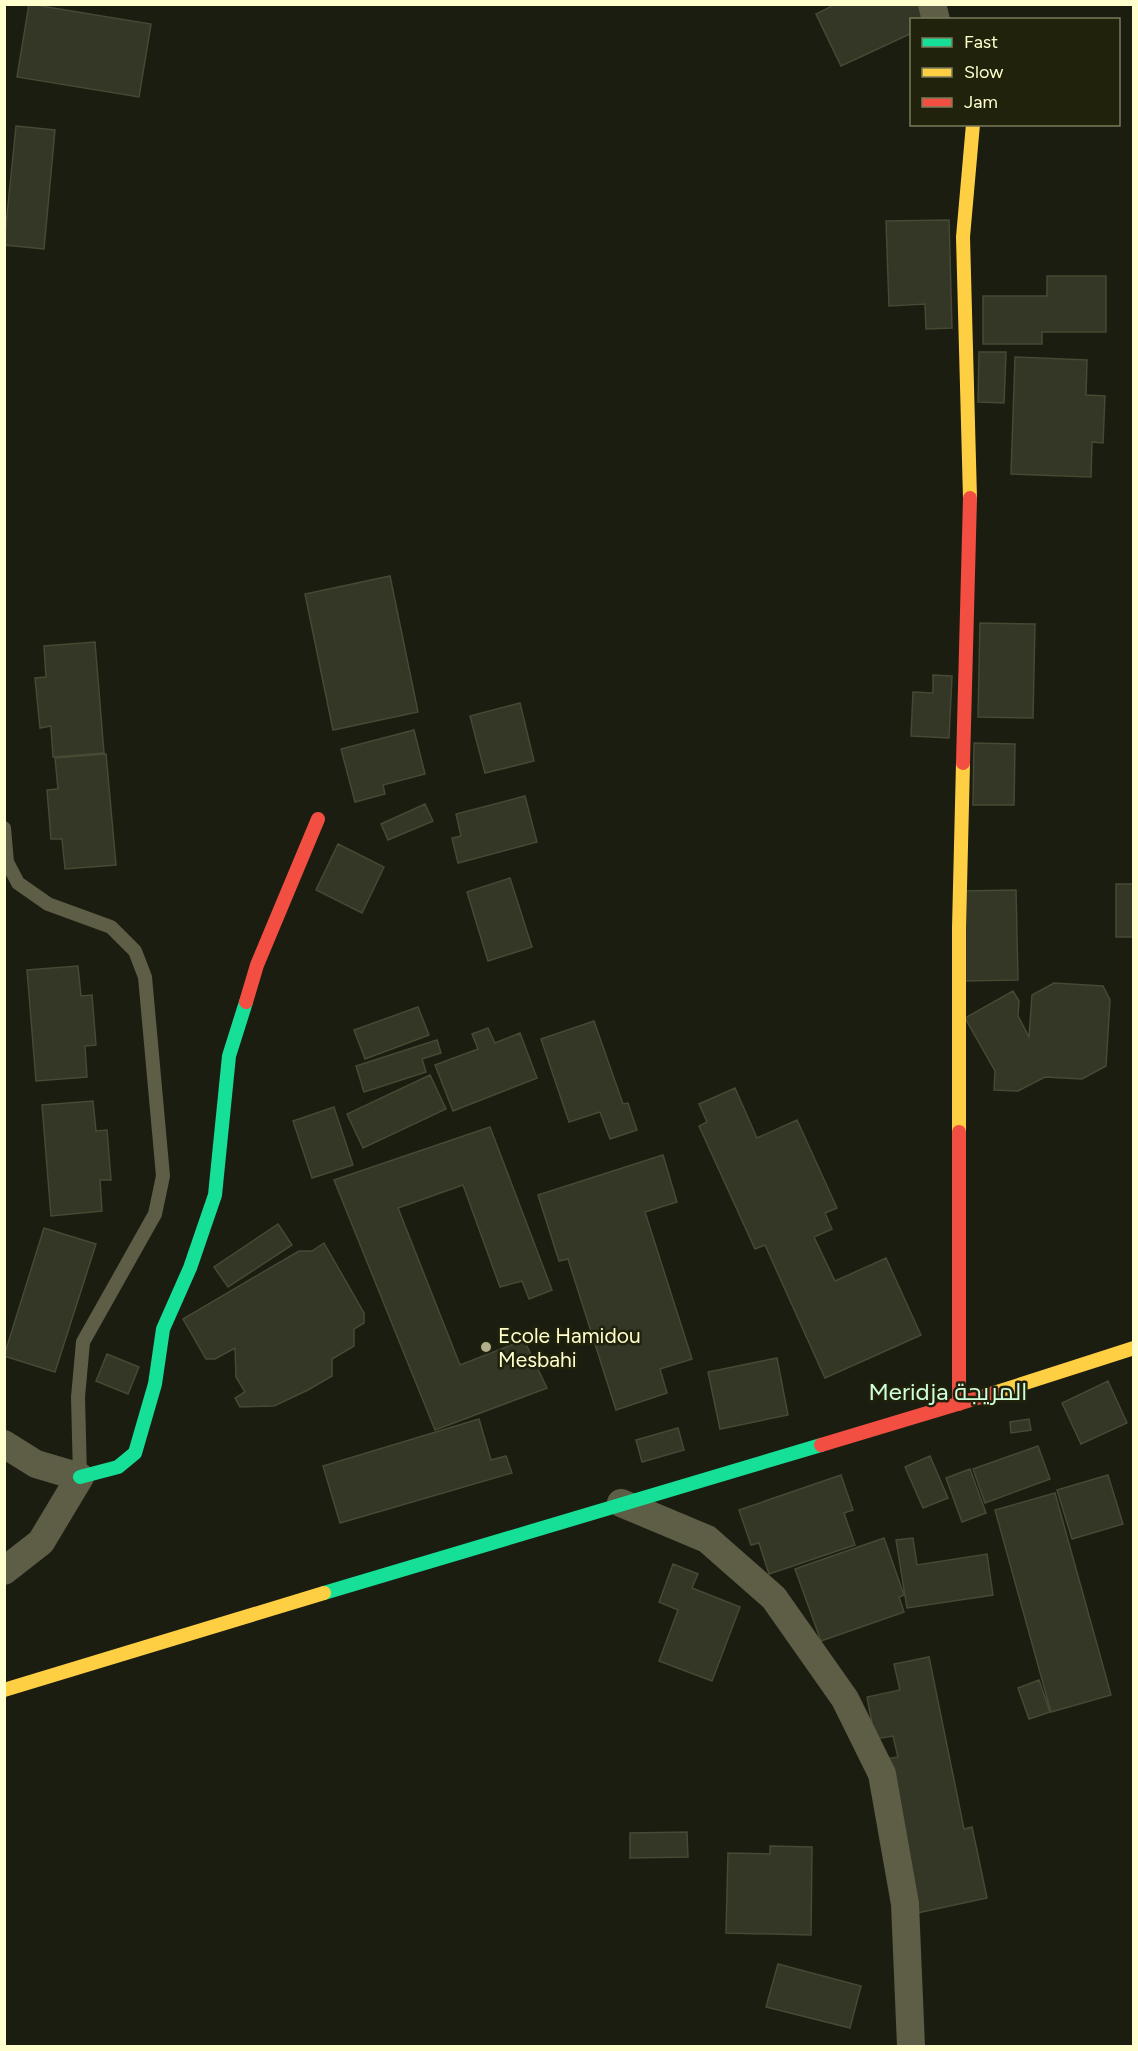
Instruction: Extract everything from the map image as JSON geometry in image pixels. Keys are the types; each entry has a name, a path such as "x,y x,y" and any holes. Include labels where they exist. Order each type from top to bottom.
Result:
{"street":[{"path":"959,1404 959,928 971,461 963,237 973,126"},
{"path":"4,1444 36,1464 80,1477 118,1467 135,1453 155,1384 163,1329 190,1268 215,1195 230,1056 257,965 318,819"},
{"path":"4,1690 621,1503 959,1404 1134,1348"},
{"path":"4,1571 41,1542 80,1477"},
{"path":"621,1503 707,1539 774,1598 845,1699 882,1774 905,1904 911,2046"}],"lane":[{"path":"4,828 7,862 18,883 48,904 111,927 135,951 145,977 164,1176 155,1214 83,1342 78,1397 80,1477"}],"building":[{"path":"29,4 151,24 139,97 17,77"},
{"path":"836,4 933,4 940,18 910,18 910,34 841,66 816,14"},
{"path":"16,126 55,130 44,249 4,245"},
{"path":"949,220 952,328 926,329 925,304 889,306 886,221"},
{"path":"1047,276 1106,276 1106,332 1042,332 1042,344 983,344 983,296 1047,296"},
{"path":"979,352 1006,352 1004,403 978,402"},
{"path":"1015,357 1087,360 1086,395 1105,396 1103,443 1092,442 1091,477 1011,474"},
{"path":"390,576 418,712 333,730 305,594"},
{"path":"980,623 1035,624 1033,718 978,717"},
{"path":"95,642 104,753 53,757 51,726 40,728 35,678 46,677 44,646"},
{"path":"933,675 952,676 949,738 911,736 913,692 933,693"},
{"path":"520,703 534,761 485,773 470,716"},
{"path":"414,730 425,774 383,785 385,794 355,802 341,749"},
{"path":"974,743 1015,744 1014,805 973,805"},
{"path":"106,754 116,865 65,869 62,839 51,839 47,790 58,789 55,758"},
{"path":"525,796 537,842 458,863 452,838 461,836 456,814"},
{"path":"425,804 433,821 388,840 381,824"},
{"path":"338,844 384,867 362,913 316,890"},
{"path":"510,878 532,947 488,961 467,892"},
{"path":"1116,884 1134,884 1134,937 1116,937"},
{"path":"1016,890 1018,980 963,981 962,891"},
{"path":"78,966 81,996 92,995 96,1045 85,1046 87,1077 36,1081 27,970"},
{"path":"1054,983 1103,986 1110,1000 1106,1066 1082,1079 1045,1077 1018,1091 994,1090 995,1071 965,1018 1013,991 1019,1001 1018,1016 1029,1037 1032,995"},
{"path":"418,1007 429,1035 365,1059 354,1030"},
{"path":"594,1021 623,1104 628,1103 637,1130 610,1139 600,1112 569,1122 541,1039"},
{"path":"488,1028 495,1043 520,1033 537,1078 453,1111 435,1065 478,1049 472,1034"},
{"path":"437,1040 441,1053 422,1059 426,1072 364,1092 356,1066"},
{"path":"430,1075 446,1109 363,1148 347,1114"},
{"path":"735,1088 757,1138 797,1120 837,1208 825,1213 832,1229 814,1237 835,1281 886,1258 921,1335 825,1378 765,1245 755,1249 699,1126 707,1122 699,1104"},
{"path":"93,1101 96,1131 107,1130 111,1180 100,1180 102,1211 51,1216 42,1105"},
{"path":"334,1107 353,1165 312,1178 293,1121"},
{"path":"490,1127 552,1290 529,1299 522,1281 500,1287 463,1185 398,1208 460,1365 524,1340 547,1388 435,1430 334,1180"},
{"path":"663,1155 677,1202 645,1212 692,1359 660,1369 667,1393 616,1410 568,1259 559,1261 538,1195"},
{"path":"278,1224 292,1245 228,1287 214,1267"},
{"path":"44,1228 96,1244 55,1372 4,1356"},
{"path":"324,1243 364,1313 364,1323 354,1329 354,1346 332,1359 332,1376 308,1390 274,1406 240,1407 235,1398 245,1392 236,1377 235,1348 215,1359 206,1359 183,1319 299,1251 312,1251"},
{"path":"107,1354 139,1367 128,1394 96,1381"},
{"path":"777,1358 788,1415 720,1429 708,1372"},
{"path":"1108,1381 1127,1423 1081,1444 1062,1403"},
{"path":"479,1419 491,1460 506,1456 512,1473 340,1523 323,1466"},
{"path":"1029,1419 1031,1430 1011,1433 1010,1422"},
{"path":"678,1428 684,1450 642,1462 636,1440"},
{"path":"1038,1446 1050,1479 985,1503 973,1469"},
{"path":"930,1456 948,1498 923,1508 905,1467"},
{"path":"970,1469 986,1513 962,1522 946,1478"},
{"path":"841,1475 853,1510 844,1513 855,1545 769,1574 759,1543 751,1545 739,1510"},
{"path":"1108,1475 1123,1524 1072,1539 1057,1490"},
{"path":"1055,1493 1111,1695 1051,1712 995,1510"},
{"path":"884,1538 904,1595 899,1597 904,1612 821,1641 795,1569"},
{"path":"913,1538 917,1565 987,1554 993,1595 907,1608 896,1540"},
{"path":"673,1564 698,1574 692,1588 740,1607 712,1681 659,1661 678,1610 659,1602"},
{"path":"929,1657 964,1829 972,1827 987,1898 917,1913 886,1759 898,1757 893,1736 875,1739 867,1697 900,1690 894,1664"},
{"path":"1039,1680 1050,1712 1029,1719 1018,1688"},
{"path":"687,1832 688,1857 630,1858 630,1833"},
{"path":"770,1846 812,1847 811,1935 726,1933 728,1853 770,1854"},
{"path":"778,1964 861,1986 850,2028 766,2007"}],"traffic: fast":[{"path":"80,1477 118,1467 135,1453 155,1384 163,1329 190,1268 215,1195 229,1056 246,1002"},
{"path":"324,1593 821,1445"}],"traffic: slow":[{"path":"970,498 963,237 973,126"},
{"path":"959,1132 959,928 963,763"},
{"path":"994,1393 1134,1348"},
{"path":"4,1690 324,1593"}],"traffic: jam":[{"path":"963,763 970,498"},
{"path":"246,1002 257,965 318,819"},
{"path":"959,1132 959,1404"},
{"path":"821,1445 994,1393"}],"place":[{"name":"Ecole Hamidou Mesbahi","path":"486,1347"}],"district":[{"name":"Meridja المريجة","path":"948,1391"}]}
